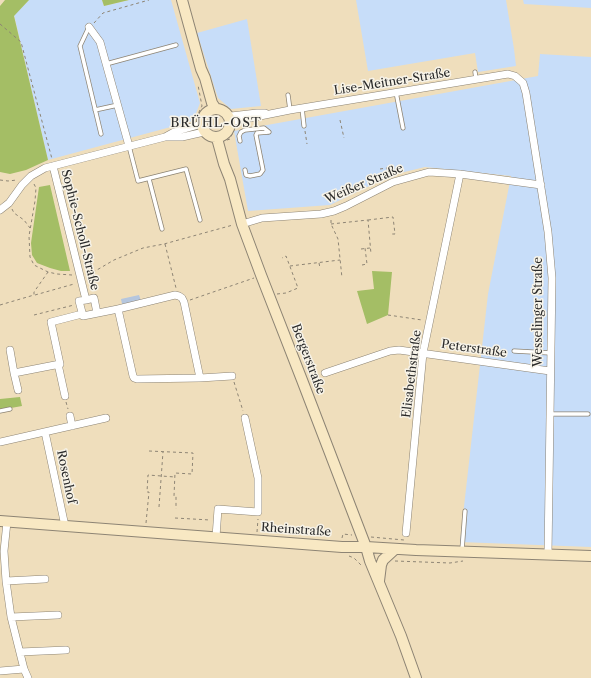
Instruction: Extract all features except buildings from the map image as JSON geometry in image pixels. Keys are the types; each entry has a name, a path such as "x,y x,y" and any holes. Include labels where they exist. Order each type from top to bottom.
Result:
{"street":[{"path":"182,0 201,68 212,103 216,109"},
{"path":"89,27 100,42 129,146"},
{"path":"201,68 201,86 206,114"},
{"name":"Lise-Meitner-Straße","path":"229,120 235,121 264,116 476,76 508,74 515,76"},
{"name":"Wesselinger Straße","path":"515,76 523,83 526,93 548,232 552,278 548,554"},
{"path":"216,109 223,111 229,120 229,128 220,136 208,135 203,128 202,120 206,114 216,109"},
{"path":"0,210 9,204 31,176 41,170 165,137 174,132 203,128"},
{"name":"Bergerstraße","path":"220,136 218,142 224,164 230,179 242,224 260,275 302,380 416,678"},
{"name":"Sophie-Scholl-Straße","path":"53,166 81,279 83,302 82,314"},
{"name":"Weißer Straße","path":"242,224 262,218 321,214 332,211 346,206 392,182 429,172 460,174 541,186"},
{"name":"Elisabethstraße","path":"406,532 423,353 460,174"},
{"path":"65,396 51,322 82,314 83,316 118,309 175,295 182,298 184,302 200,378"},
{"name":"Sophie-Scholl-Straße","path":"83,302 94,298 97,313"},
{"path":"118,309 132,376 134,378 200,378 232,376"},
{"path":"10,350 18,390"},
{"name":"Peterstraße","path":"325,373 390,351 399,350 550,371"},
{"path":"14,374 58,364"},
{"path":"70,416 72,426"},
{"path":"0,442 106,418"},
{"path":"216,537 218,509 258,512 258,478 245,418"},
{"name":"Rosenhof","path":"45,432 65,526"},
{"path":"4,522 6,581 12,617 24,669 28,678"},
{"name":"Rheinstraße","path":"4,522 342,547 395,549 463,556 548,554 591,556"},
{"path":"379,583 383,560 395,549"},
{"path":"6,581 45,579"},
{"path":"12,617 58,615"},
{"path":"20,652 66,650"},
{"path":"0,670 24,669"}],"lane":[{"path":"89,27 80,46 101,134"},
{"path":"106,64 176,45"},
{"path":"396,92 403,128"},
{"path":"288,95 290,110"},
{"path":"95,110 118,105"},
{"path":"302,108 304,126"},
{"path":"240,141 241,132 245,130 264,128 269,132 257,133 256,135 263,170 260,174 250,176 246,175 245,170"},
{"path":"129,146 138,181 186,169 200,220"},
{"path":"149,179 162,229"},
{"path":"514,351 551,353"},
{"path":"0,411 10,409"},
{"path":"550,414 588,414"},
{"path":"463,556 465,511"}],"path":[{"path":"89,27 103,13 149,0"},
{"path":"0,24 21,42 53,166"},
{"path":"340,120 344,138"},
{"path":"304,126 307,144"},
{"path":"380,169 387,168 392,182"},
{"path":"0,180 19,180 31,176 36,188 29,244 30,257 34,266 48,272 81,279"},
{"path":"9,204 14,213 24,220 31,229"},
{"path":"332,211 331,224 338,239 342,278"},
{"path":"331,224 393,217 395,234 390,234"},
{"path":"368,220 371,254"},
{"path":"0,305 81,279 114,260 144,248 242,224"},
{"path":"164,244 174,284 179,296"},
{"path":"360,248 370,248"},
{"path":"362,265 367,264 365,248"},
{"path":"268,296 286,293 298,288 286,256 282,258"},
{"path":"290,266 340,260"},
{"path":"319,263 320,268"},
{"path":"287,272 291,270"},
{"path":"34,295 34,292 48,272"},
{"path":"184,302 260,275"},
{"path":"34,315 83,302"},
{"path":"388,315 430,322"},
{"path":"302,380 325,373"},
{"path":"232,376 245,418"},
{"path":"65,396 70,416"},
{"path":"149,451 193,453 192,474 175,473 174,496 176,496 176,509"},
{"path":"159,507 163,452"},
{"path":"145,532 149,492 147,492 148,475 175,477"},
{"path":"257,540 258,512"},
{"path":"175,518 217,520"},
{"path":"383,560 386,562 404,561 450,563 463,556"}],"shaded area":[{"path":"29,0 102,0 104,6 129,0 171,0 200,103 193,121 48,160 14,15"},
{"path":"356,0 506,0 516,66 478,72 475,53 368,71"},
{"path":"523,0 591,0 591,8 524,4"},
{"path":"247,19 261,106 231,109 218,98 197,33"},
{"path":"540,54 591,57 591,547 460,542 488,294 511,176 425,167 392,175 330,205 248,211 234,131 538,76"},
{"path":"139,295 141,301 122,304 121,299"}],"green space":[{"path":"5,0 29,0 14,16 48,160 26,170 10,174 0,172 0,6"},
{"path":"102,0 129,0 104,6"},
{"path":"50,185 70,271 61,271 37,263 32,255 31,243 39,187"},
{"path":"372,271 392,272 388,315 367,324 357,291 374,289"},
{"path":"20,397 22,406 0,410 0,399"}],"district":[{"name":"BRÜHL-OST","path":"216,123"}]}
